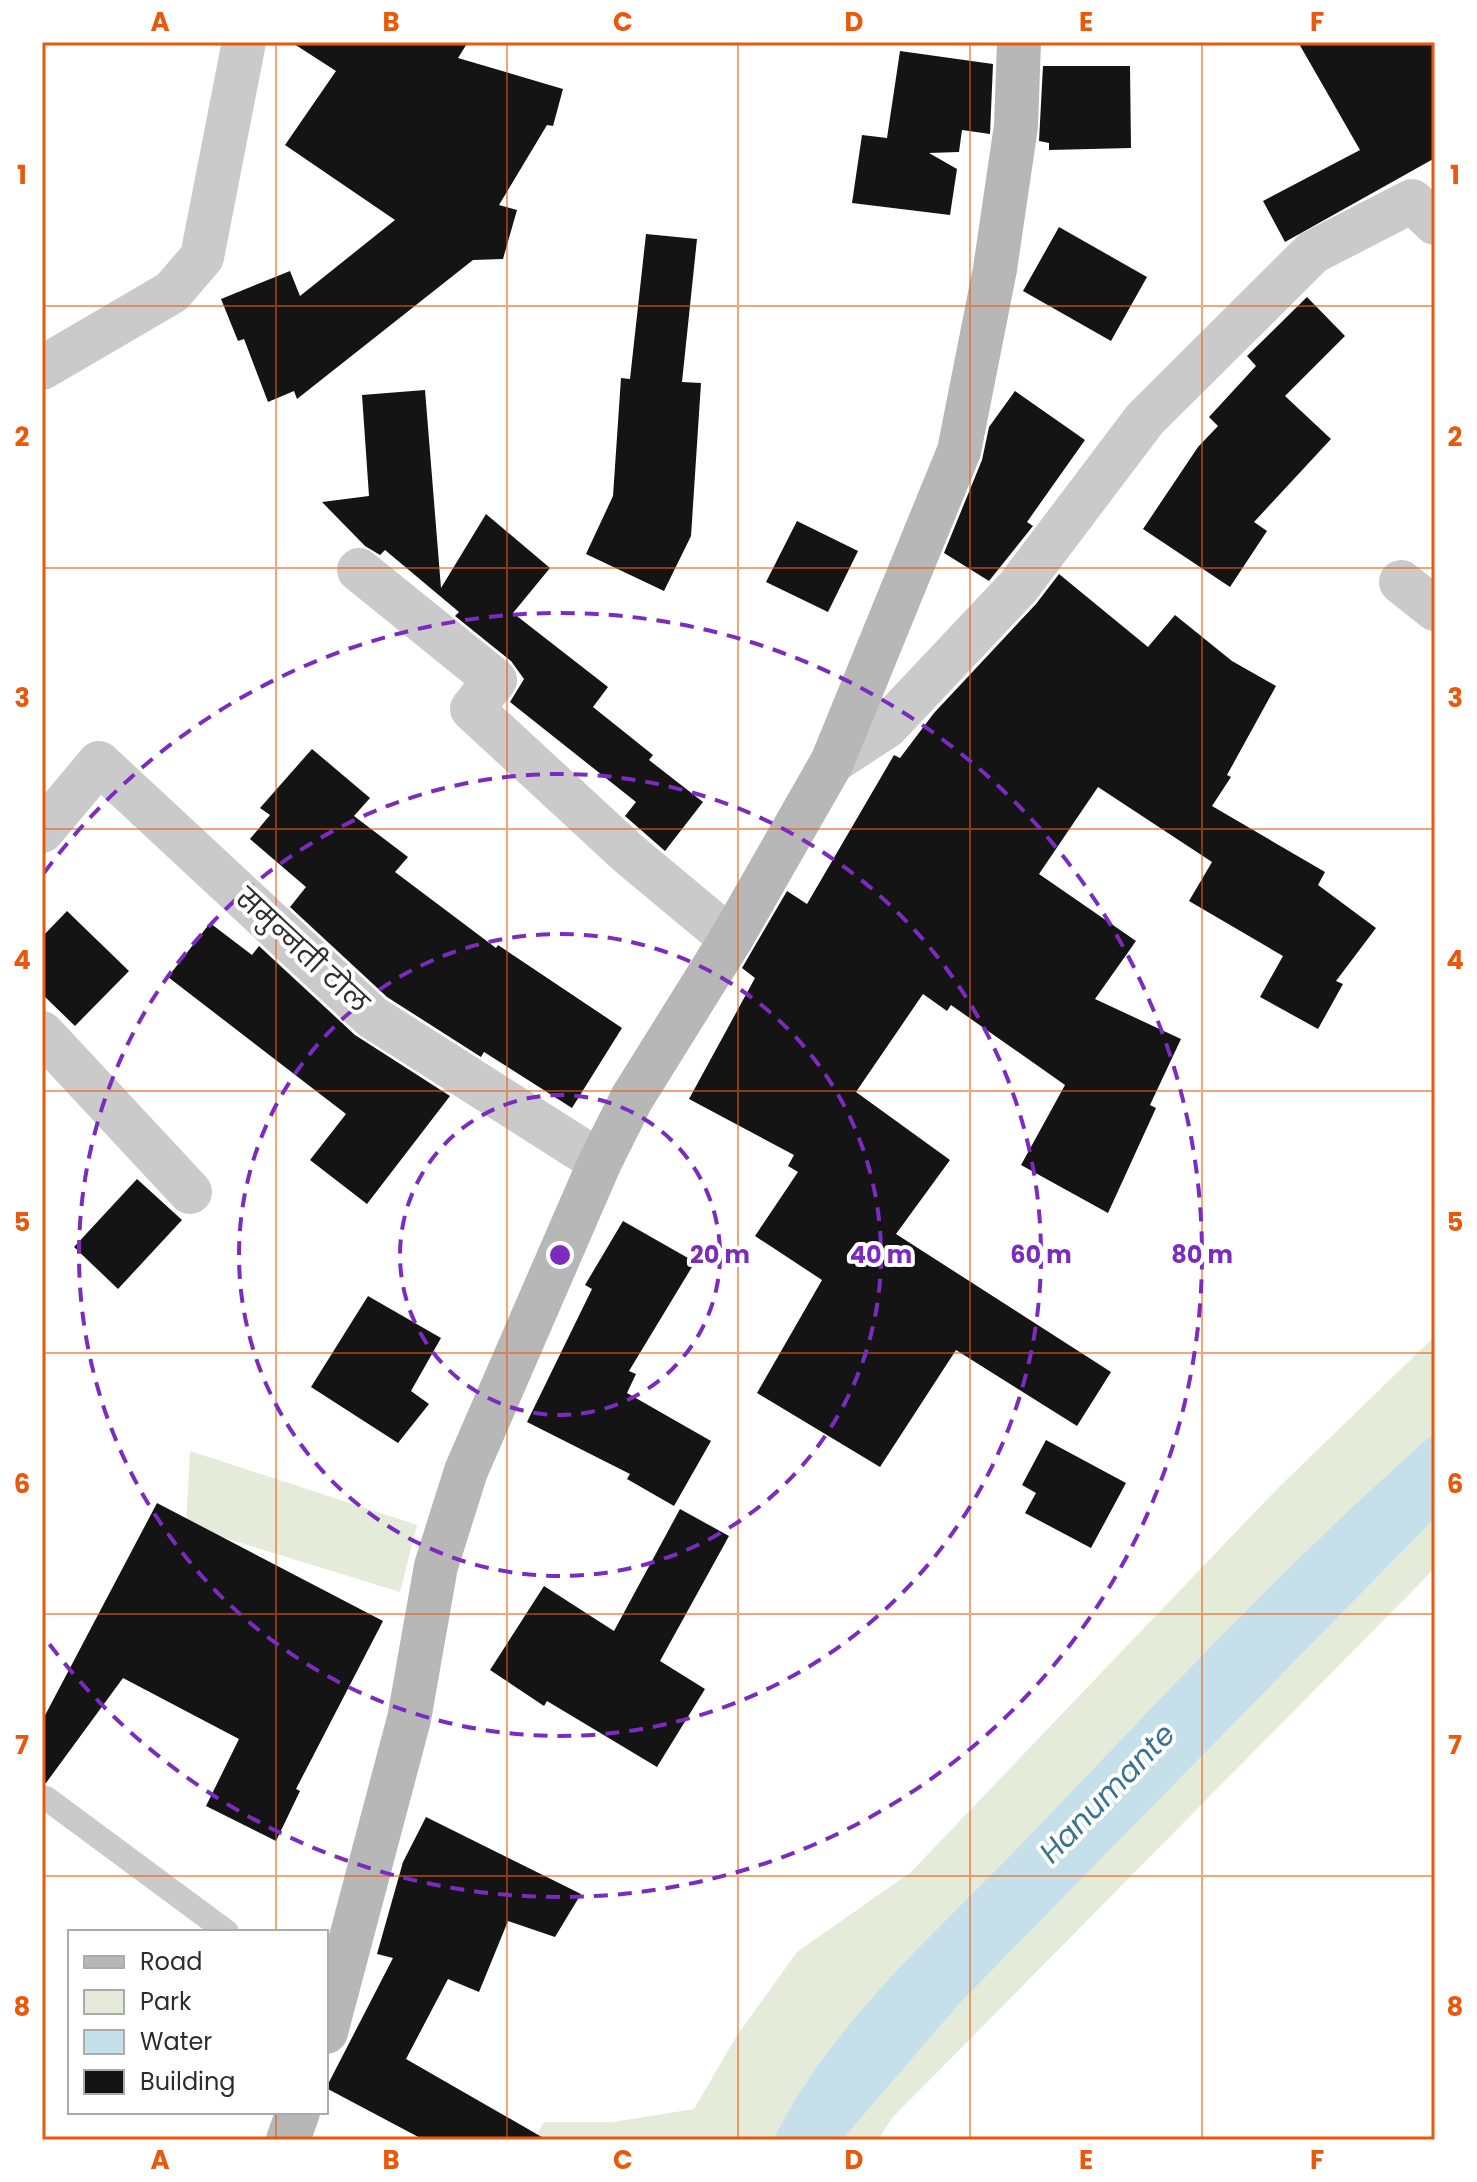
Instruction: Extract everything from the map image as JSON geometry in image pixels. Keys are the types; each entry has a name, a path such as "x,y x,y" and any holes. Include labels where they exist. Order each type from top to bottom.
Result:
{"street":[{"path":"42,368 172,292 202,257 244,42"},
{"path":"328,2016 409,1719 436,1566 466,1471 600,1162 632,1098 731,939 832,762 959,451 995,269 1016,126 1019,42"},
{"path":"832,762 887,726 1018,587 1145,419 1313,252 1412,201 1435,223"},
{"path":"359,570 495,680 472,709 629,854 731,939"},
{"path":"1401,582 1435,609"},
{"name":"समुन्नती टोल","path":"42,831 99,763 372,1017 600,1162"},
{"path":"42,1033 190,1192"},
{"path":"288,2140 297,2114"}],"lane":[{"path":"46,1798 224,1930"}],"green space":[{"path":"1435,1336 1435,1432 1330,1528 1228,1629 890,1978 825,2056 773,2140 534,2140 544,2122 613,2122 694,2109 736,2037 797,1952 911,1872 1275,1491"},
{"path":"190,1451 417,1525 400,1592 186,1526"},
{"path":"1435,1518 1435,1568 892,2118 878,2140 842,2140 961,2002"}],"water":[{"name":"Hanumante","path":"1435,1432 1435,1518 961,2002 842,2140 773,2140 825,2055 890,1978 1279,1578"}],"building":[{"path":"291,42 468,42 458,58 563,89 553,126 547,125 499,205 517,210 503,259 473,260 297,399 294,391 268,402 244,339 238,341 221,299 290,271 300,296 395,220 285,145 336,71"},
{"path":"1298,42 1435,42 1435,158 1285,242 1263,201 1360,150"},
{"path":"900,51 993,64 990,134 962,130 959,152 929,153 957,169 950,215 852,203 862,135 887,138"},
{"path":"1043,66 1130,66 1131,148 1049,150 1049,143 1039,141"},
{"path":"1059,227 1147,277 1111,341 1023,291"},
{"path":"646,234 697,239 682,382 701,383 691,536 664,591 586,554 613,496 621,378 630,379"},
{"path":"1307,297 1345,336 1285,396 1331,439 1254,522 1267,531 1230,587 1143,529 1198,447 1218,426 1209,417 1256,366 1247,356"},
{"path":"425,390 441,588 486,514 550,568 513,613 608,687 593,707 653,755 649,760 703,802 665,851 625,816 636,802 510,702 524,679 511,661 455,616 459,612 385,550 380,555 365,546 322,502 369,496 362,395"},
{"path":"1015,391 1085,440 1027,522 1033,526 989,581 944,553 982,460 989,427"},
{"path":"797,521 858,551 828,612 766,582"},
{"path":"1059,574 1148,647 1175,615 1232,661 1276,686 1227,775 1231,777 1212,806 1325,872 1318,885 1376,928 1336,981 1343,984 1318,1029 1260,997 1283,956 1189,901 1212,862 1098,787 1039,874 1136,941 1095,999 1181,1039 1150,1105 1156,1108 1108,1213 1021,1165 1065,1085 951,1005 947,1011 923,994 856,1092 950,1160 896,1234 1111,1372 1077,1426 956,1350 880,1467 757,1393 822,1280 755,1236 798,1172 788,1166 794,1155 689,1099 755,978 742,968 787,891 807,904 894,755 900,758 934,713 1036,604"},
{"path":"312,749 370,798 354,816 408,857 395,872 496,948 498,945 622,1028 572,1108 484,1052 481,1057 387,997 290,907 306,887 250,839 270,815 260,808"},
{"path":"67,911 129,971 75,1026 42,994 42,937"},
{"path":"210,923 252,955 259,946 355,1035 450,1096 367,1204 310,1160 346,1114 168,977"},
{"path":"137,1179 182,1220 118,1289 74,1247"},
{"path":"623,1221 695,1262 629,1371 636,1374 627,1393 711,1441 674,1506 627,1479 630,1474 527,1422 592,1289 585,1285"},
{"path":"368,1296 441,1338 411,1391 429,1404 398,1443 311,1387"},
{"path":"1046,1440 1126,1483 1091,1548 1025,1513 1036,1493 1022,1485"},
{"path":"157,1503 383,1621 296,1789 300,1791 276,1841 206,1806 239,1739 123,1678 46,1783 42,1784 42,1721"},
{"path":"680,1509 729,1536 660,1661 705,1689 657,1767 547,1701 544,1706 490,1670 544,1586 614,1631"},
{"path":"426,1817 581,1894 555,1937 508,1921 479,1992 448,1979 406,2059 547,2140 424,2140 328,2089 393,1958 377,1954 403,1862"}]}
